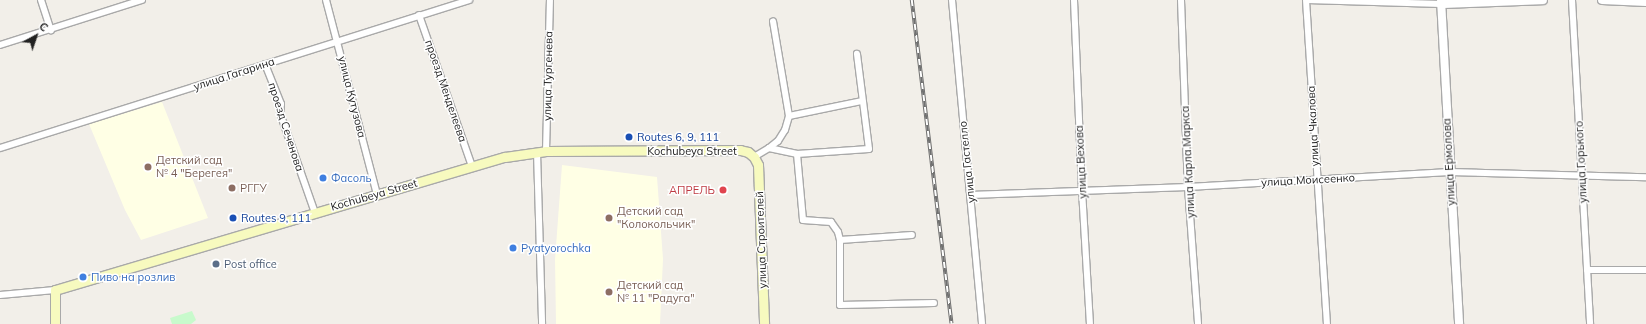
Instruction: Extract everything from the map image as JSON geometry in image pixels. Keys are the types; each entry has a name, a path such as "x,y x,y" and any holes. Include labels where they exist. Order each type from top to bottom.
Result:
{"main road":[{"name":"Kochubeya Street","path":"55,290 505,157 542,152 740,150 748,152 754,157"},
{"name":"улица Строителей","path":"754,157 760,173 764,324"},
{"path":"55,290 55,324"}],"street":[{"path":"41,0 51,30"},
{"path":"0,45 142,0"},
{"name":"улица Кутузова","path":"326,0 377,194"},
{"name":"улица Гагарина","path":"0,148 468,0"},
{"name":"улица Тургенева","path":"542,324 542,152 550,0"},
{"name":"улица Гастелло","path":"952,0 982,324"},
{"name":"улица Вехова","path":"1074,0 1082,190 1090,324"},
{"name":"улица Карла Маркса","path":"1181,0 1188,187 1198,324"},
{"path":"1306,0 1441,2 1543,0"},
{"name":"улица Чкалова","path":"1306,0 1316,180 1327,324"},
{"name":"улица Горького","path":"1572,0 1590,324"},
{"path":"1602,0 1646,2"},
{"name":"улица Ермолова","path":"1441,2 1460,324"},
{"name":"проезд Менделеева","path":"419,15 472,166"},
{"path":"754,157 778,141 785,130 789,116 773,21"},
{"path":"769,148 797,154 869,149 857,54"},
{"name":"проезд Сеченова","path":"265,64 281,104 280,113 315,212"},
{"path":"789,116 862,101"},
{"path":"797,154 803,220 831,222 838,232 840,240 840,305 934,303"},
{"name":"улица Моисеенко","path":"970,195 1188,187 1450,172 1646,177"},
{"path":"840,240 912,235"},
{"path":"1587,270 1646,270"},
{"name":"Kochubeya Street","path":"0,296 55,290"}],"shaded area":[{"name":"Детский сад № 4 \"Берегея\"","path":"162,102 208,218 141,240 125,210 89,124"},
{"path":"562,165 657,177 663,259 660,324 556,324 555,260"}],"green space":[{"path":"192,311 196,320 191,324 172,324 170,318"}],"railway":[{"path":"912,0 952,324"}],"place":[{"name":"Routes 6, 9, 111","path":"629,137"},
{"name":"Детский сад № 4 \"Берегея\"","path":"148,167"},
{"name":"Фасоль","path":"323,178"},
{"name":"РГГУ","path":"232,188"},
{"name":"АПРЕЛЬ","path":"723,190"},
{"name":"Routes 9, 111","path":"233,218"},
{"name":"Детский сад \"Колокольчик\"","path":"609,218"},
{"name":"Pyatyorochka","path":"513,248"},
{"name":"Post office","path":"216,264"},
{"name":"Пиво на розлив","path":"83,277"},
{"name":"Детский сад № 11 \"Радуга\"","path":"609,292"}]}
